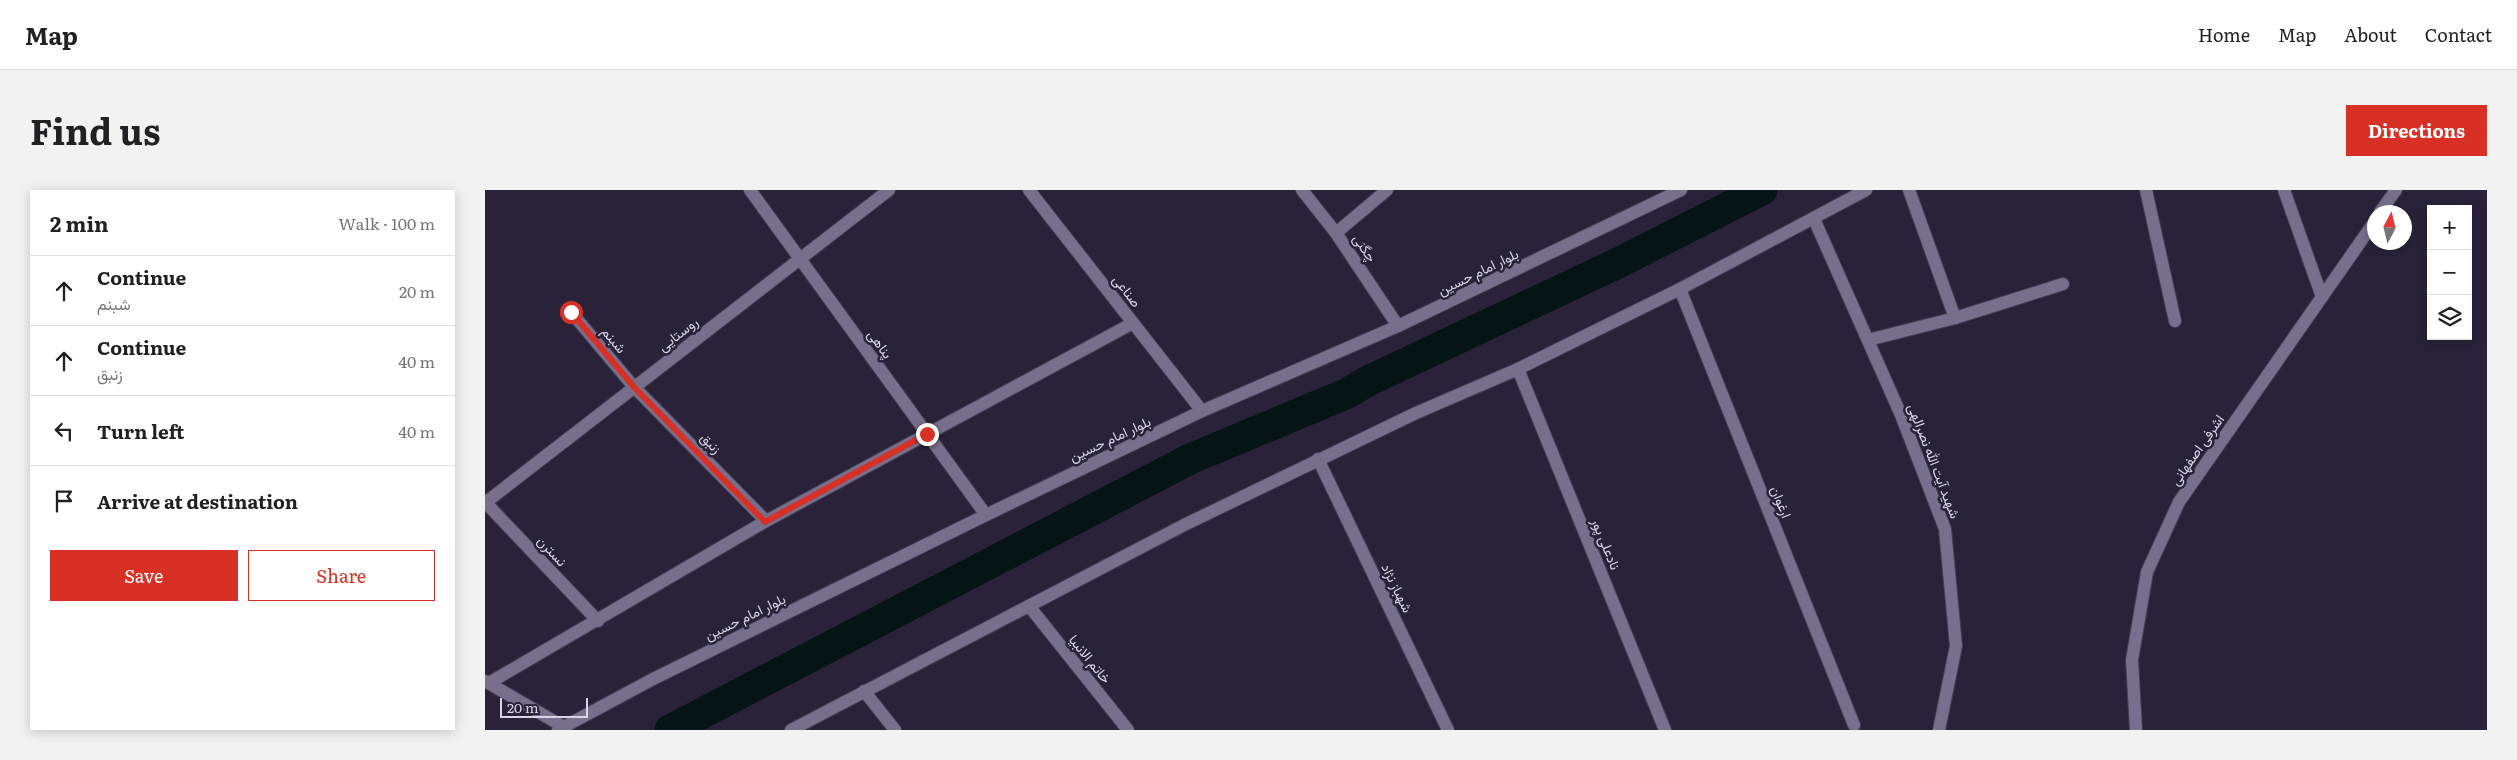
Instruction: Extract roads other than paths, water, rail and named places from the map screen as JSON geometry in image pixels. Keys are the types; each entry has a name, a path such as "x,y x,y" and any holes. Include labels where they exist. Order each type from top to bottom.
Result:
{"street":[{"name":"پناهی","path":"750,190 986,515"},
{"name":"روستایی","path":"485,502 889,190"},
{"name":"صناعی","path":"1029,190 1202,412"},
{"name":"چگنی","path":"1302,190 1336,233 1398,326"},
{"path":"1336,233 1387,190"},
{"name":"بلوار امام حسین","path":"561,728 653,679 986,515 1202,412 1398,326 1681,190"},
{"path":"791,730 1184,525 1416,413 1518,369 1680,289 1866,190"},
{"path":"1909,190 1955,318"},
{"path":"2146,190 2175,321"},
{"path":"2284,190 2322,297"},
{"path":"2385,205 2396,190"},
{"name":"شهید آیت الله نصرالهی","path":"1814,219 1901,415 1945,529 1956,646 1939,730"},
{"name":"اشرفی اصفهانی","path":"2136,730 2132,660 2147,572 2179,502 2367,232"},
{"path":"1868,340 1955,318 2063,284"},
{"name":"ارغوان","path":"1680,289 1854,725"},
{"name":"شبنم","path":"571,312 634,387"},
{"path":"561,728 487,682 598,621 765,522 1133,323"},
{"name":"نادعلی پور","path":"1518,369 1665,730"},
{"name":"زنبق","path":"634,387 765,522"},
{"name":"شهباز نژاد","path":"1318,459 1448,730"},
{"name":"نسترن","path":"485,502 598,621"},
{"name":"خاتم الانبیا","path":"1029,606 1128,730"},
{"path":"864,691 895,730"}],"waterway":[{"path":"670,730 1190,459 1348,393 1366,382 1616,264 1762,190"}]}
